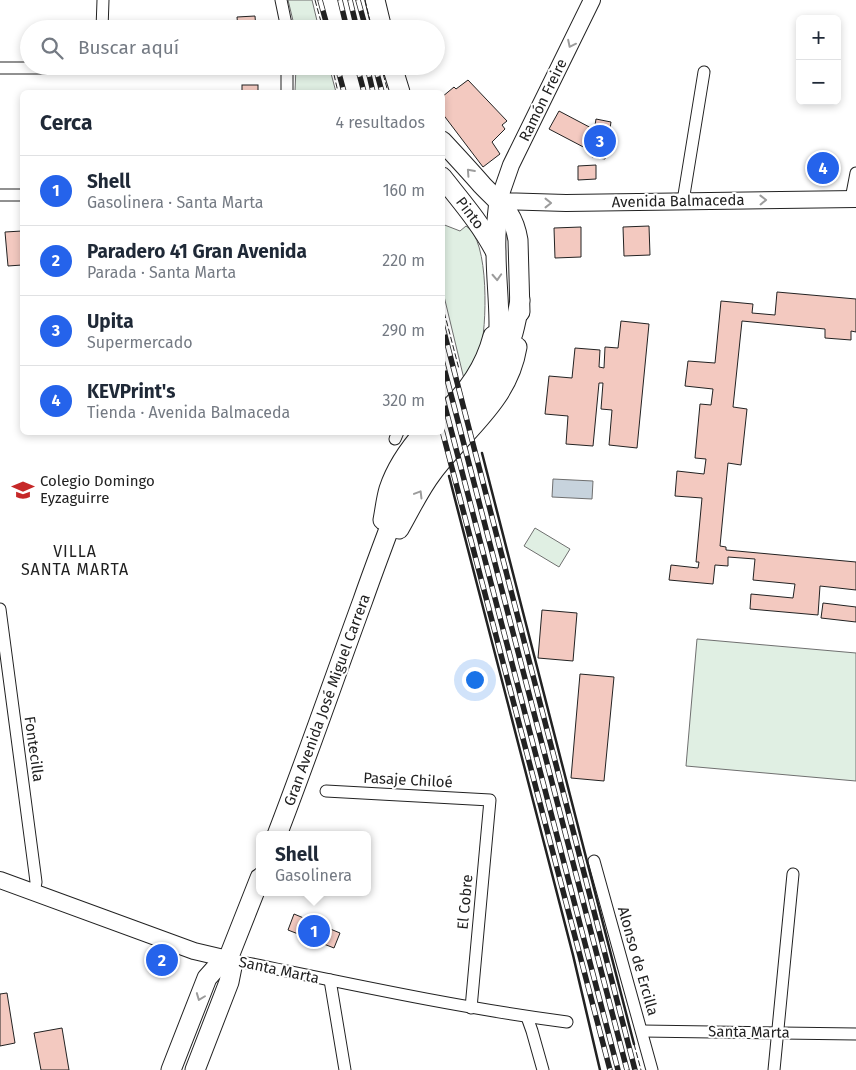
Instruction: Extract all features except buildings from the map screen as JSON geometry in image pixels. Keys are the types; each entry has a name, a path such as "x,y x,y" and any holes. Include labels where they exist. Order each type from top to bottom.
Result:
{"main road":[{"path":"375,0 380,20"},
{"name":"Ramón Freire","path":"499,201 511,165 592,0"},
{"path":"395,75 399,90"},
{"name":"Pinto","path":"445,144 499,201"},
{"name":"Pinto","path":"445,181 487,235 496,251"},
{"name":"Avenida Balmaceda","path":"499,201 559,203 854,199"},
{"name":"Gran Avenida José Miguel Carrera","path":"494,373 500,328 496,251 499,201"},
{"name":"Gran Avenida José Miguel Carrera","path":"375,565 433,472 483,416 506,382 515,356 520,321 517,233 512,218 499,201"},
{"name":"Gran Avenida José Miguel Carrera","path":"445,432 476,398 502,359 513,334 520,300"},
{"name":"Gran Avenida José Miguel Carrera","path":"445,411 462,395 480,369 492,341 496,326 498,303"},
{"name":"Gran Avenida José Miguel Carrera","path":"375,565 389,489 404,458 422,435"},
{"name":"Gran Avenida José Miguel Carrera","path":"279,831 395,512 409,480 431,447 442,435"},
{"name":"Santa Marta","path":"0,880 194,951 228,959"},
{"path":"171,1070 207,978 214,969 228,959 256,888"},
{"path":"195,1070 229,982 232,968 228,959"}],"street":[{"path":"102,20 103,0"},
{"path":"281,0 285,20"},
{"path":"0,68 20,68"},
{"path":"683,201 704,72"},
{"path":"287,75 287,90"},
{"path":"854,199 856,174"},
{"path":"0,195 20,195"},
{"name":"Fontecilla","path":"0,609 36,874 34,893"},
{"name":"Pasaje Chiloé","path":"326,791 490,800"},
{"name":"El Cobre","path":"471,1008 490,800"},
{"name":"Alonso de Ercilla","path":"594,861 652,1070"},
{"path":"774,1070 793,874"},
{"name":"Santa Marta","path":"228,959 471,1008 567,1022"},
{"path":"330,980 345,1070"},
{"path":"527,1017 543,1070"},
{"name":"Santa Marta","path":"642,1031 856,1034"}],"green space":[{"path":"288,0 312,0 317,20 293,20"},
{"path":"296,75 331,75 335,90 295,90"},
{"path":"445,225 460,231 466,226 474,234 483,266 485,305 482,341 479,355 464,379 445,300"},
{"path":"535,528 570,549 559,567 524,546"},
{"path":"697,639 856,653 856,781 686,766"}],"shaded area":[{"path":"553,479 593,481 592,499 552,497"}],"railway":[{"path":"320,0 326,20"},
{"path":"340,0 345,20"},
{"path":"350,0 355,20"},
{"path":"358,0 364,20"},
{"path":"339,75 343,90"},
{"path":"359,75 363,90"},
{"path":"369,75 373,90"},
{"path":"377,75 381,90"},
{"path":"445,336 635,1070"},
{"path":"445,372 627,1070"},
{"path":"445,407 618,1070"},
{"path":"443,435 610,1070"}],"fence":[{"path":"315,0 321,20"},
{"path":"365,0 370,20"},
{"path":"334,75 338,90"},
{"path":"383,75 387,90"},
{"path":"445,315 459,369"},
{"path":"634,1044 641,1070"}],"wall":[{"path":"482,453 634,1044"},
{"path":"449,476 573,955 600,1070"}],"place":[{"name":"Upita","path":"600,141"},
{"name":"KEVPrint's","path":"823,168"},
{"name":"Colegio Domingo Eyzaguirre","path":"23,490"},
{"name":"Shell","path":"314,931"},
{"name":"Paradero 41 Gran Avenida","path":"162,960"}],"district":[{"name":"VILLA SANTA MARTA","path":"75,560"}]}
